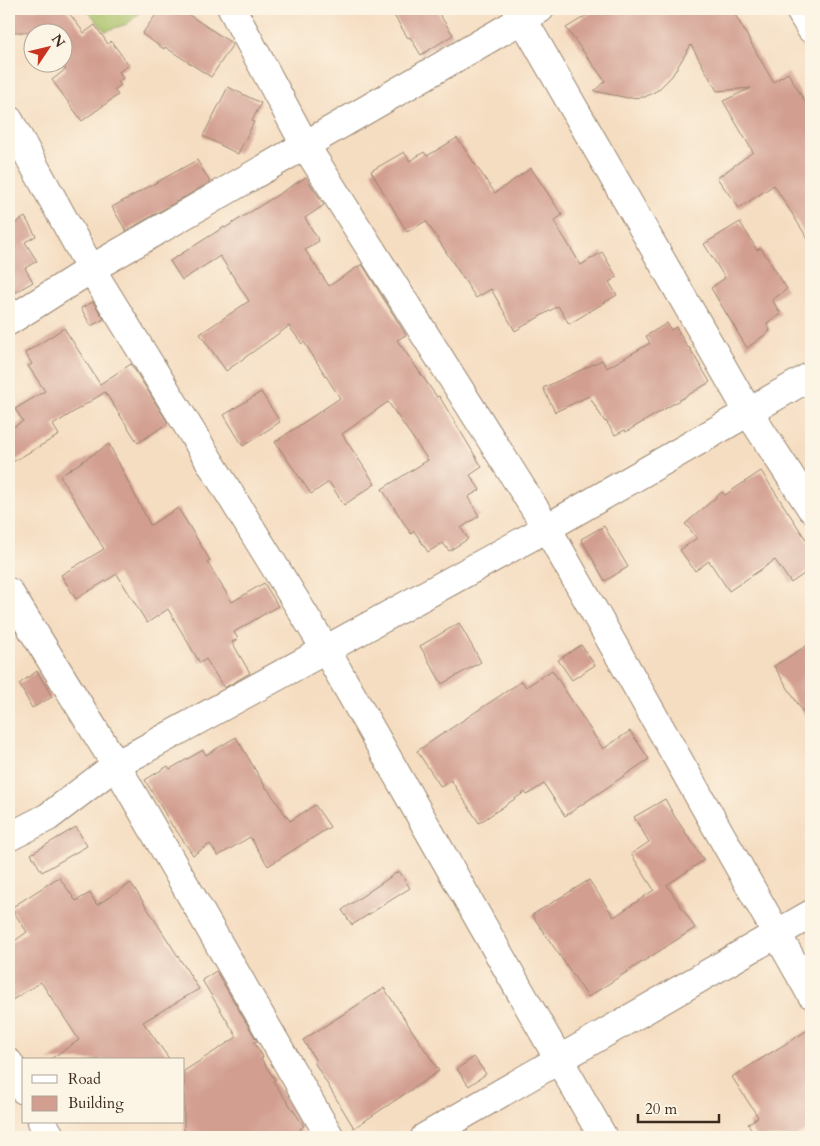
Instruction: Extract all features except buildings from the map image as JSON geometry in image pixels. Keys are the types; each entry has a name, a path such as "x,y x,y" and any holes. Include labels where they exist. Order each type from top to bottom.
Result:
{"street":[{"path":"232,9 305,145 547,528 811,994"},
{"path":"799,9 811,30"},
{"path":"9,321 91,269 305,145 527,12 749,412 811,508"},
{"path":"9,120 91,269 326,650 603,1137"},
{"path":"9,837 48,817 116,765 547,528 811,376"},
{"path":"9,592 116,765 330,1137"},
{"path":"425,1137 811,914"},
{"path":"9,1063 22,1086"},
{"path":"43,1124 51,1137"}],"green space":[{"path":"80,9 144,9 127,24 105,31 90,13"}]}
